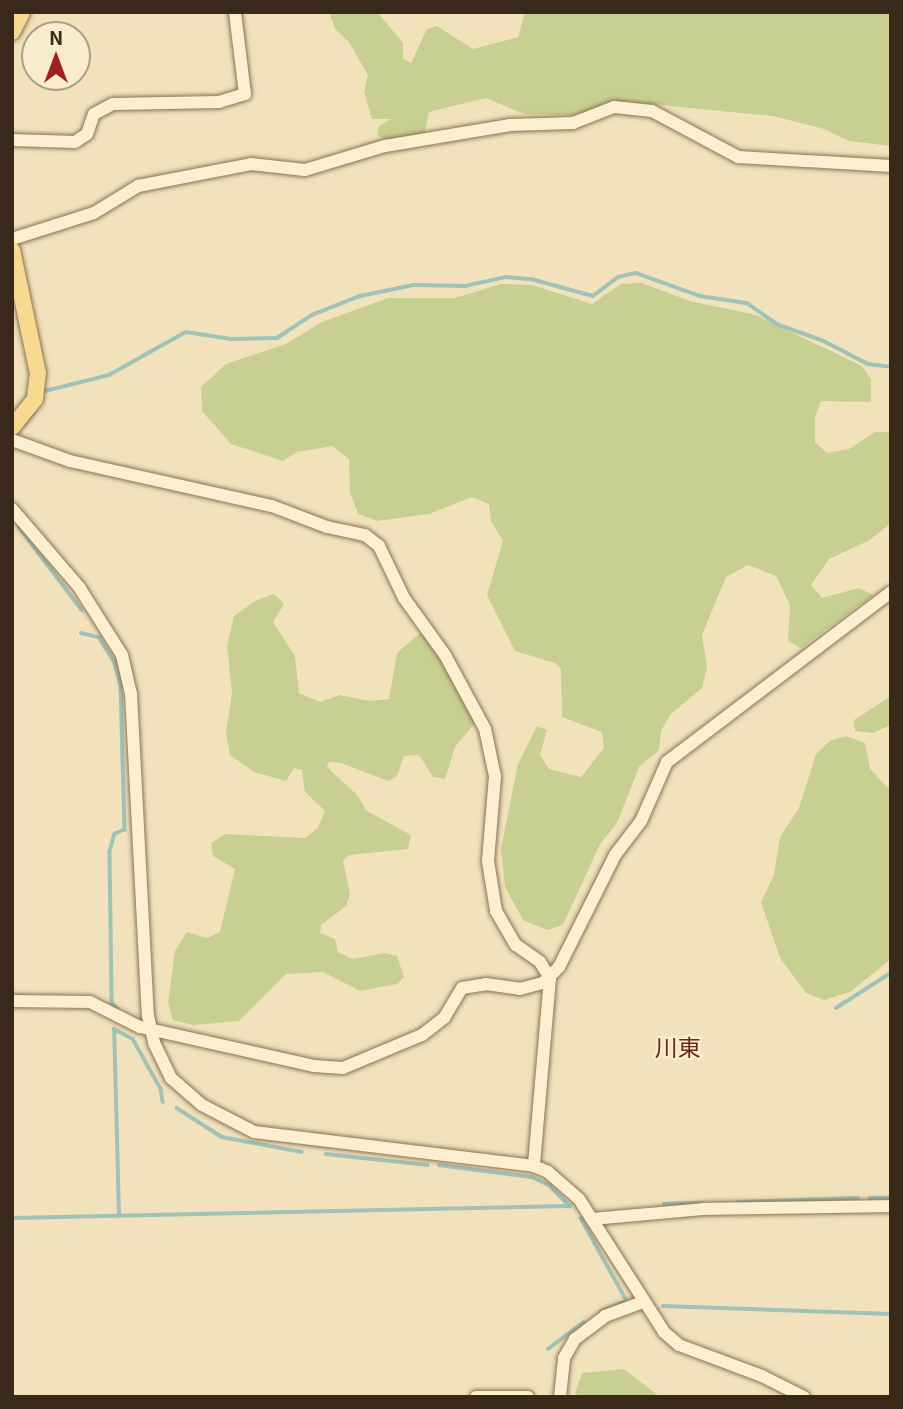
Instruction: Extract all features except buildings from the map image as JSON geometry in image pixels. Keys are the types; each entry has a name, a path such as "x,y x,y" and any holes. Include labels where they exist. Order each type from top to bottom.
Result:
{"main road":[{"path":"12,32 22,12"},
{"path":"12,250 38,373 35,398 12,427"}],"street":[{"path":"12,140 75,142 87,134 94,114 113,104 219,102 245,94 235,12"},
{"path":"12,239 94,213 138,187 251,164 305,170 385,146 497,127 573,123 614,107 652,111 738,158 891,166"},
{"path":"12,440 70,461 272,506 375,540 404,598 445,655 485,729 495,776 488,861 496,912 516,945 540,962 550,978"},
{"path":"12,509 79,587 122,655 131,694 150,1029 171,1078 188,1096 239,1127 280,1136 534,1166 568,1185 643,1301 679,1345 762,1376 804,1397"},
{"path":"534,1166 550,978 615,855 641,821 667,762 891,592"},
{"path":"12,1001 90,1002 150,1029 314,1066 343,1068 422,1035 444,1017 463,988 532,988 550,978"},
{"path":"592,1219 703,1209 891,1206"},
{"path":"560,1397 564,1358 575,1339 605,1316 643,1301"},
{"path":"477,1397 528,1397"}],"green space":[{"path":"329,12 377,12 403,43 403,59 411,63 427,29 437,26 473,49 518,37 525,12 891,12 891,146 849,141 824,129 773,116 628,102 608,104 584,115 524,114 486,98 429,112 424,135 388,141 377,135 379,126 391,119 372,119 364,92 368,75 349,42 335,29"},
{"path":"642,283 690,301 756,315 862,366 871,379 871,402 821,401 815,417 815,442 827,453 849,449 875,432 891,432 891,523 870,540 829,559 811,585 822,598 859,588 873,595 801,648 788,641 790,605 776,576 748,565 726,577 702,635 707,667 702,688 670,715 661,731 659,750 639,767 617,823 600,844 563,925 547,930 523,920 505,887 501,849 518,764 537,726 547,730 540,755 549,769 581,777 604,748 602,732 562,717 561,669 555,663 515,651 487,595 503,541 491,521 489,504 472,497 429,514 377,521 358,514 350,492 349,459 332,446 297,452 283,461 231,444 202,411 201,387 226,364 286,344 322,322 388,298 455,298 501,284 532,285 592,304 621,284"},
{"path":"274,594 284,604 273,622 295,656 299,693 320,702 340,695 369,701 389,699 397,653 420,633 430,636 475,723 455,747 445,779 433,777 419,755 404,756 397,776 388,781 341,763 329,762 327,767 357,795 367,811 411,835 408,849 349,855 343,861 350,894 346,906 321,925 320,933 335,939 338,952 352,959 385,953 397,956 404,977 397,984 360,991 323,972 286,974 239,1021 193,1025 173,1020 168,1003 175,951 187,932 207,938 220,932 235,869 213,856 211,843 225,834 305,838 318,828 325,811 305,792 302,770 294,768 286,781 254,772 230,755 226,733 232,692 227,646 234,616 255,601"},
{"path":"891,696 891,725 873,733 855,731 854,720"},
{"path":"846,736 865,743 870,769 891,791 891,959 850,992 824,1000 806,993 780,958 761,902 774,875 780,837 799,808 816,754 830,741"},
{"path":"624,1369 660,1397 579,1397 575,1393 582,1373"}],"waterway":[{"path":"45,391 109,375 186,332 232,339 277,338 312,315 360,296 413,285 465,286 506,277 531,279 593,296 618,277 636,273 700,296 747,303 779,325 824,341 868,364 891,367"},
{"path":"24,425 34,412"},
{"path":"19,527 82,610"},
{"path":"81,633 99,637 115,663 121,686 125,830 115,834 110,852 112,1003 118,1009"},
{"path":"836,1008 891,973"},
{"path":"119,1215 114,1029 133,1039 161,1089 163,1102"},
{"path":"177,1108 222,1137 302,1152"},
{"path":"326,1154 427,1165"},
{"path":"439,1165 532,1177 549,1185 570,1206"},
{"path":"738,1202 858,1198"},
{"path":"870,1198 891,1198"},
{"path":"664,1204 702,1203"},
{"path":"12,1218 570,1206"},
{"path":"581,1218 627,1301 601,1312"},
{"path":"663,1306 891,1314"},
{"path":"548,1349 583,1323"}],"district":[{"name":"川東","path":"678,1046"}]}
